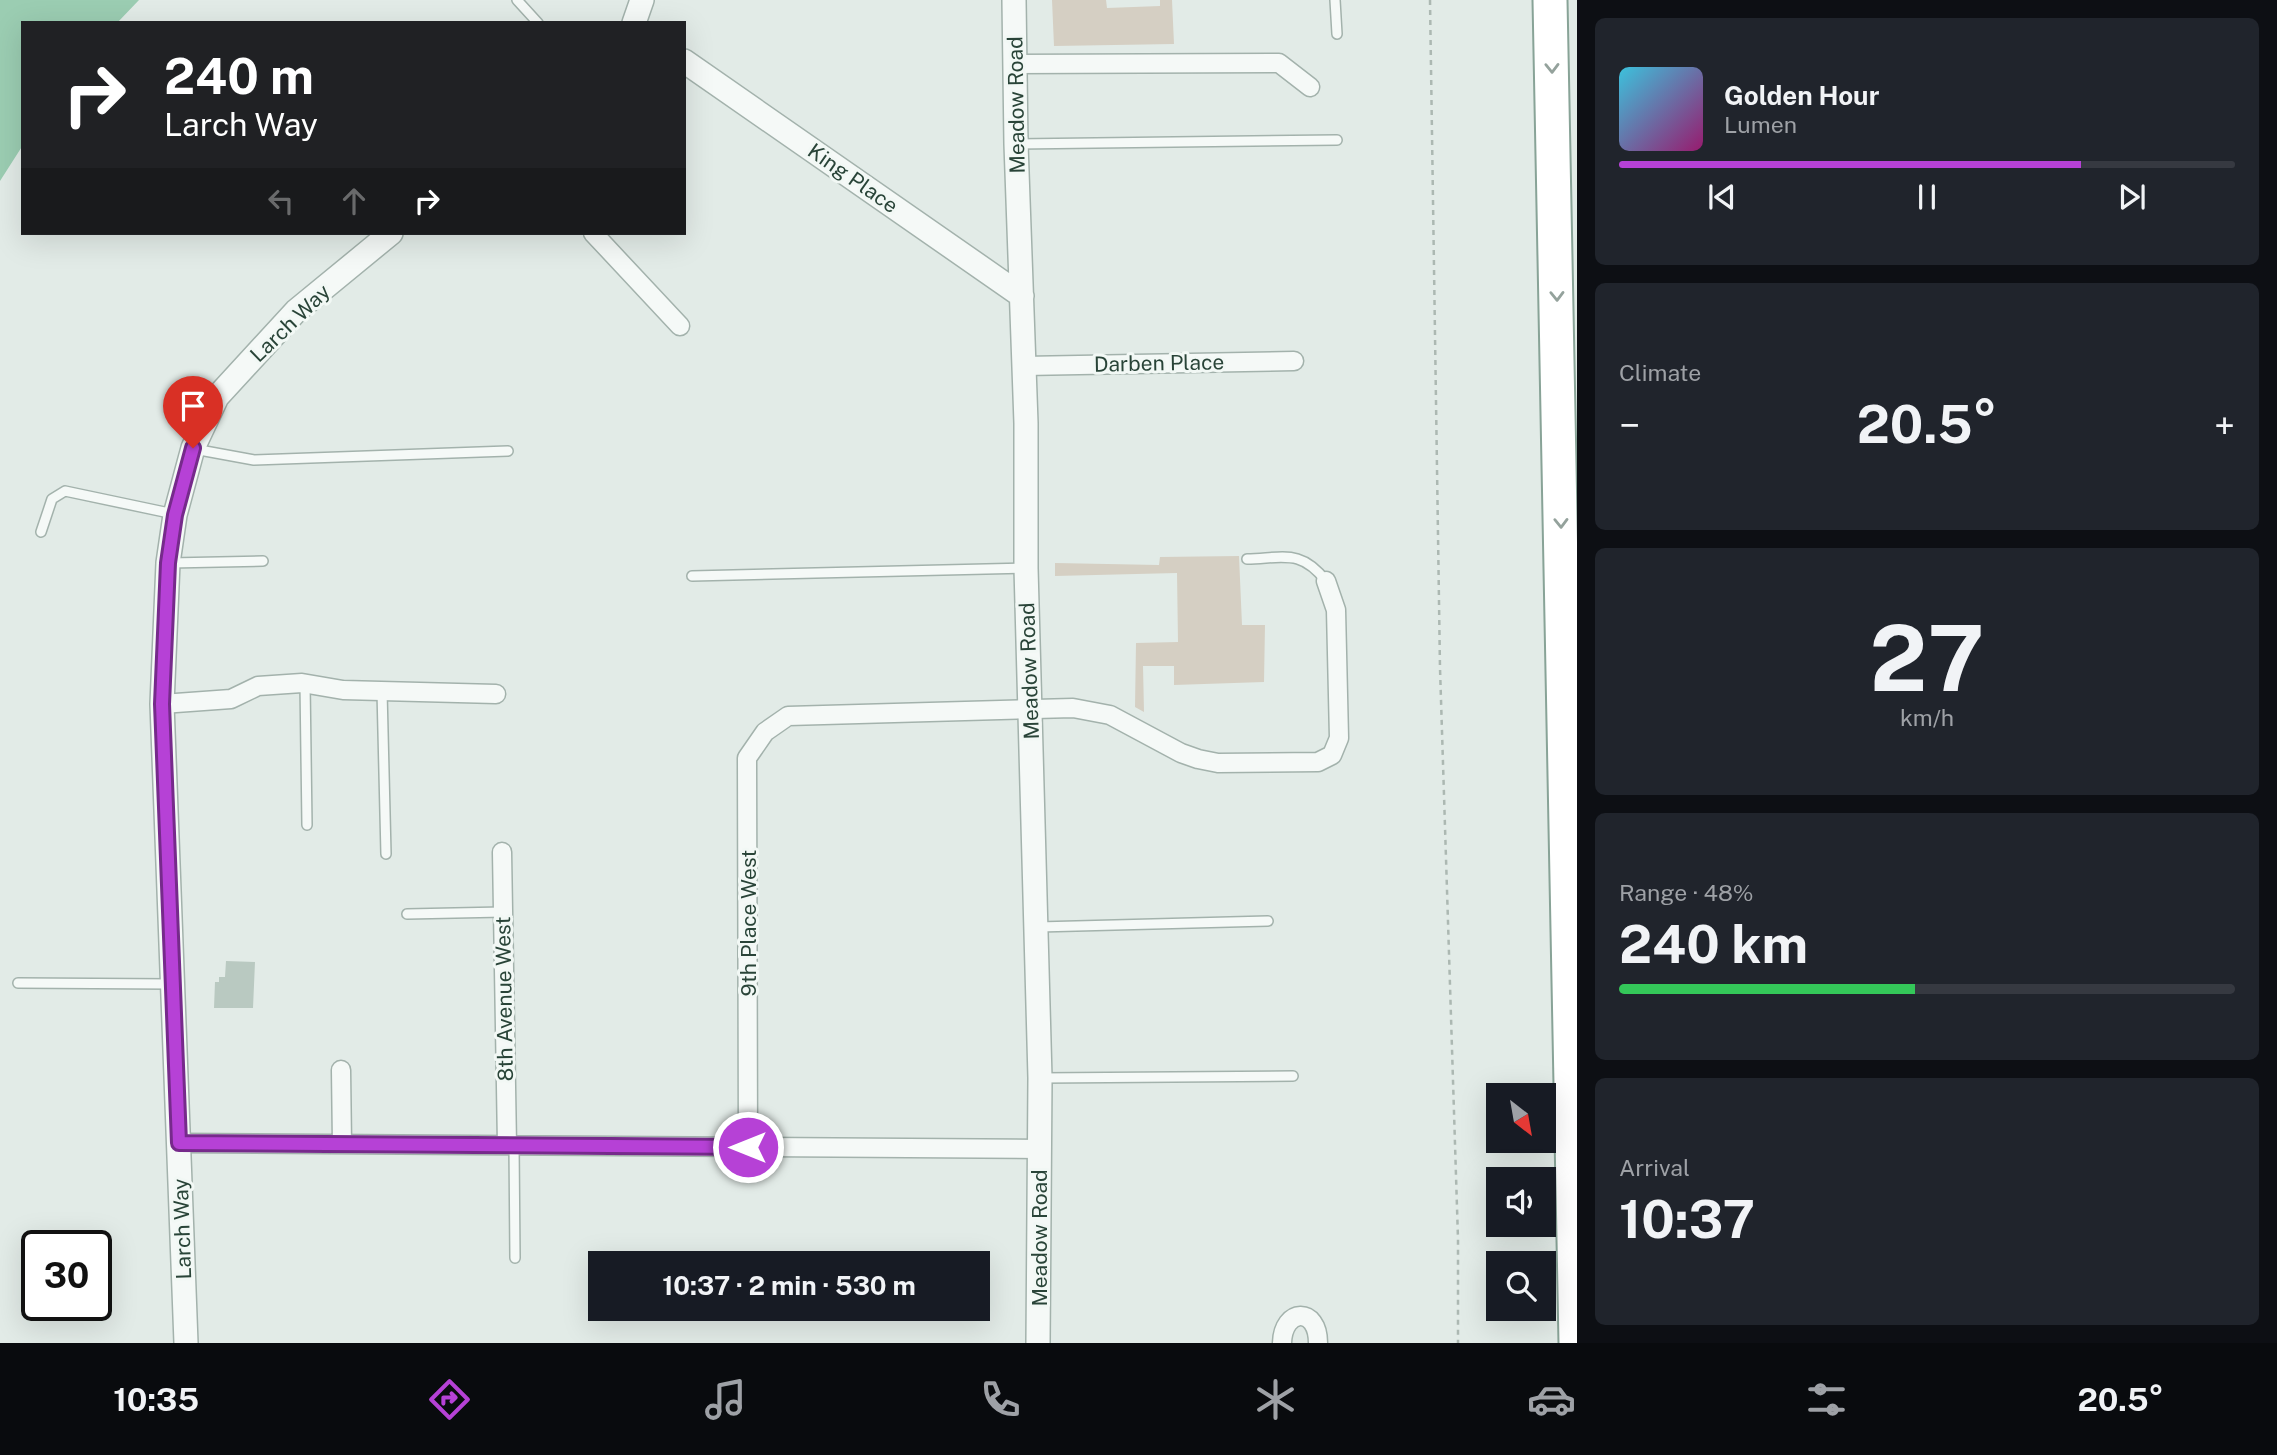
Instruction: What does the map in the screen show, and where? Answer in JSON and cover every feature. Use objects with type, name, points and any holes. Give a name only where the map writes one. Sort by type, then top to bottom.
[{"type":"highway","points":[[1550,0],[1576,1343]]},
{"type":"street","points":[[635,21],[642,0]]},
{"type":"street","name":"Meadow Road","points":[[1014,0],[1040,1079],[1038,1343]]},
{"type":"street","name":"King Place","points":[[686,62],[1022,296]]},
{"type":"street","points":[[1014,64],[1279,62],[1310,87]]},
{"type":"street","name":"Larch Way","points":[[186,1343],[162,704],[168,563],[175,515],[193,448],[217,397],[296,311],[389,235]]},
{"type":"street","points":[[595,235],[680,326]]},
{"type":"street","name":"Darben Place","points":[[1024,366],[1294,361]]},
{"type":"street","points":[[1031,709],[1073,708],[1110,715],[1181,753],[1218,763],[1318,762],[1332,755],[1339,738],[1336,610],[1326,581]]},
{"type":"street","points":[[162,704],[231,699],[258,687],[305,683],[343,690],[496,694]]},
{"type":"street","name":"9th Place West","points":[[748,1147],[747,758],[765,732],[788,716],[1031,709]]},
{"type":"street","name":"8th Avenue West","points":[[502,852],[510,1145]]},
{"type":"street","points":[[341,1070],[342,1144]]},
{"type":"street","points":[[179,1143],[1040,1149]]},
{"type":"street","points":[[1282,1343],[1285,1327],[1293,1318],[1300,1316],[1312,1320],[1315,1324],[1318,1343]]},
{"type":"lane","points":[[517,0],[536,21]]},
{"type":"lane","points":[[1335,0],[1337,34]]},
{"type":"lane","points":[[1016,144],[1337,140]]},
{"type":"lane","points":[[193,448],[254,460],[509,451]]},
{"type":"lane","points":[[41,532],[52,499],[65,491],[175,515]]},
{"type":"lane","points":[[1247,559],[1299,558],[1311,564],[1326,581]]},
{"type":"lane","points":[[168,563],[263,561]]},
{"type":"lane","points":[[692,576],[1026,568]]},
{"type":"lane","points":[[305,683],[307,825]]},
{"type":"lane","points":[[382,691],[386,854]]},
{"type":"lane","points":[[407,915],[503,912]]},
{"type":"lane","points":[[1036,927],[1268,921]]},
{"type":"lane","points":[[18,983],[173,985]]},
{"type":"lane","points":[[1040,1079],[1293,1076]]},
{"type":"lane","points":[[510,1145],[515,1258]]},
{"type":"path","points":[[1430,0],[1440,668],[1458,1239],[1458,1343]]},
{"type":"shaded area","points":[[0,0],[139,0],[119,21],[21,21],[21,148],[0,181]]},
{"type":"shaded area","points":[[1052,0],[1106,0],[1107,8],[1160,6],[1160,0],[1172,0],[1174,44],[1054,46]]},
{"type":"shaded area","points":[[1239,556],[1242,625],[1265,625],[1264,682],[1174,685],[1174,666],[1143,666],[1144,712],[1135,707],[1136,643],[1178,642],[1177,573],[1055,576],[1055,563],[1159,565],[1160,557]]},
{"type":"building","points":[[226,961],[255,962],[253,1008],[214,1008],[215,982],[219,982],[219,977],[225,977]]},
{"type":"route","points":[[193,448],[175,515],[168,563],[162,704],[179,1143],[748,1147]]}]
